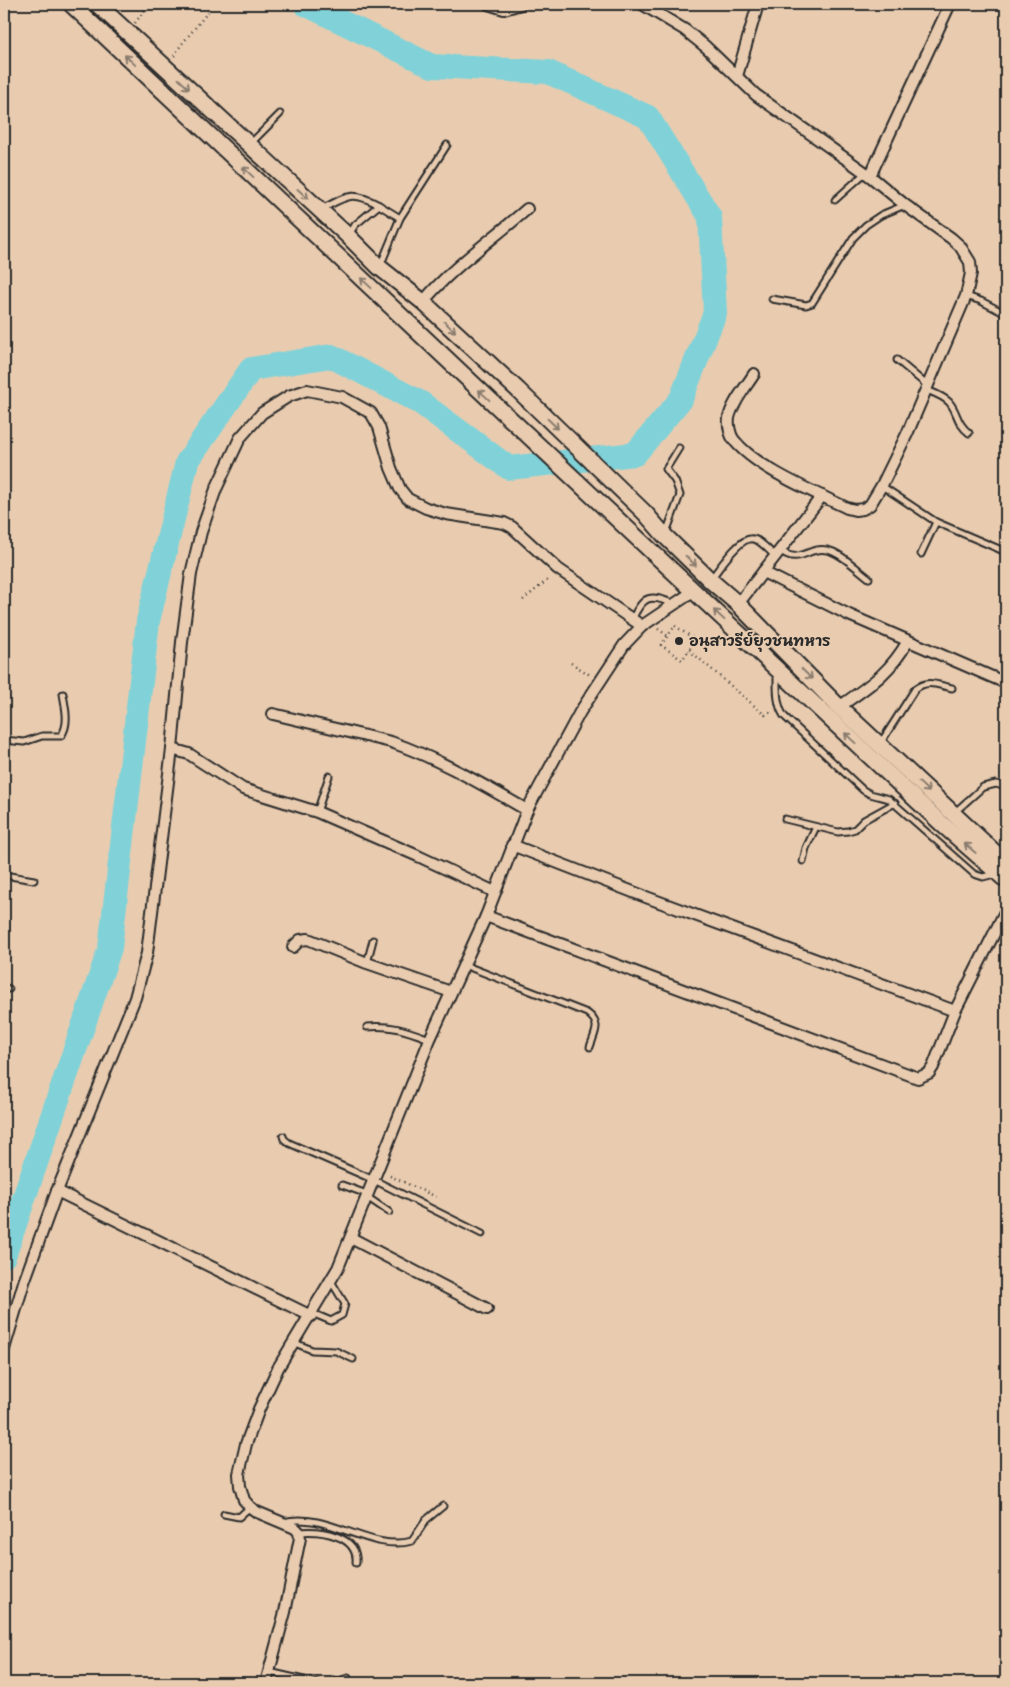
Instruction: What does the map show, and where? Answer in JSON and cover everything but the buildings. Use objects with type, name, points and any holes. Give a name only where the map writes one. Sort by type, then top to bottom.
[{"type":"main road","points":[[71,4],[942,824],[1004,872]]},
{"type":"main road","points":[[97,4],[348,236],[379,267],[423,302],[518,390],[645,513],[665,536],[710,580],[738,604],[839,707],[954,814],[1004,872]]},
{"type":"street","points":[[488,4],[504,9],[521,4]]},
{"type":"street","points":[[642,4],[685,30],[706,47],[756,95],[867,174],[905,205],[951,238],[965,253],[970,262],[971,273],[966,296],[928,388],[882,486],[870,505],[863,509],[847,508],[764,466],[749,455],[733,439],[729,427],[730,417],[734,406],[754,374]]},
{"type":"street","points":[[736,76],[758,4]]},
{"type":"street","points":[[867,174],[950,4]]},
{"type":"street","points":[[423,302],[450,272],[527,209]]},
{"type":"street","points":[[4,1349],[24,1282],[57,1191],[135,998],[147,953],[191,574],[201,532],[216,489],[240,438],[262,413],[289,396],[307,390],[342,397],[371,413],[379,427],[390,468],[408,499],[426,508],[446,514],[504,523],[512,527],[558,570],[642,626]]},
{"type":"street","points":[[738,604],[822,496]]},
{"type":"street","points":[[762,572],[850,615],[1006,683]]},
{"type":"street","points":[[266,1683],[299,1550],[299,1532],[283,1522],[257,1512],[244,1500],[239,1474],[246,1444],[258,1409],[278,1368],[295,1343],[331,1281],[352,1238],[430,1039],[486,916],[527,810],[580,712],[624,645],[642,626],[694,592]]},
{"type":"street","points":[[839,707],[883,675],[897,659],[908,641]]},
{"type":"street","points":[[273,714],[391,742],[408,748],[469,777],[527,810]]},
{"type":"street","points":[[172,749],[196,758],[243,788],[317,812],[410,852],[495,892]]},
{"type":"street","points":[[512,845],[646,897],[955,1010]]},
{"type":"street","points":[[486,916],[918,1078],[929,1073],[933,1067],[955,1010],[1006,910]]},
{"type":"street","points":[[293,947],[300,940],[308,939],[367,963],[451,992]]},
{"type":"street","points":[[57,1191],[312,1314]]},
{"type":"street","points":[[352,1238],[487,1309]]},
{"type":"lane","points":[[250,145],[280,114]]},
{"type":"lane","points":[[379,267],[400,218],[447,145]]},
{"type":"lane","points":[[835,200],[867,174]]},
{"type":"lane","points":[[320,210],[349,196],[357,195],[364,197],[400,218]]},
{"type":"lane","points":[[348,236],[354,225],[378,205]]},
{"type":"lane","points":[[772,299],[806,305],[812,303],[852,238],[881,215],[905,205]]},
{"type":"lane","points":[[966,296],[981,301],[1006,314]]},
{"type":"lane","points":[[897,360],[928,388],[949,403],[959,422],[969,433]]},
{"type":"lane","points":[[665,536],[680,495],[676,481],[666,469],[679,448]]},
{"type":"lane","points":[[882,486],[936,522],[1006,552]]},
{"type":"lane","points":[[921,554],[936,522]]},
{"type":"lane","points":[[710,580],[732,552],[747,539],[752,538],[778,554],[792,557],[814,550],[826,549],[836,552],[869,578]]},
{"type":"lane","points":[[632,620],[641,602],[647,598],[661,599],[675,604]]},
{"type":"lane","points":[[778,670],[778,701],[780,711],[863,790],[870,794],[886,797],[974,874],[983,877],[1004,872]]},
{"type":"lane","points":[[880,745],[915,689],[922,684],[932,683],[952,688]]},
{"type":"lane","points":[[4,740],[24,742],[42,736],[61,736],[65,730],[66,716],[63,694]]},
{"type":"lane","points":[[317,812],[329,776]]},
{"type":"lane","points":[[954,814],[983,787],[996,784],[1006,787]]},
{"type":"lane","points":[[784,819],[838,832],[848,831],[855,829],[864,820],[895,804]]},
{"type":"lane","points":[[803,861],[806,848],[816,827]]},
{"type":"lane","points":[[4,875],[34,880]]},
{"type":"lane","points":[[367,963],[373,940]]},
{"type":"lane","points":[[464,964],[588,1013],[597,1023],[590,1047]]},
{"type":"lane","points":[[367,1027],[386,1026],[398,1028],[430,1039]]},
{"type":"lane","points":[[283,1136],[289,1143],[376,1176],[482,1234]]},
{"type":"lane","points":[[342,1185],[368,1196],[389,1212]]},
{"type":"lane","points":[[312,1314],[331,1321],[336,1320],[342,1315],[344,1304],[331,1281]]},
{"type":"lane","points":[[295,1343],[312,1350],[336,1351],[353,1359]]},
{"type":"lane","points":[[283,1522],[297,1518],[310,1520],[377,1540],[406,1542],[412,1541],[426,1520],[443,1506]]},
{"type":"lane","points":[[224,1514],[239,1517],[250,1507]]},
{"type":"lane","points":[[299,1532],[317,1532],[342,1539],[351,1544],[356,1550],[356,1563]]},
{"type":"lane","points":[[268,1672],[317,1683]]},
{"type":"lane","points":[[332,1683],[348,1678]]},
{"type":"path","points":[[128,32],[150,4]]},
{"type":"path","points":[[167,68],[181,45],[208,12]]},
{"type":"path","points":[[522,600],[558,570]]},
{"type":"path","points":[[675,626],[696,640],[689,650],[682,660],[661,645],[675,626]]},
{"type":"path","points":[[689,650],[765,715]]},
{"type":"path","points":[[571,663],[600,680]]},
{"type":"path","points":[[376,1176],[439,1198]]},
{"type":"waterway","points":[[4,1256],[110,948],[148,621],[187,462],[251,369],[331,356],[421,403],[509,468],[635,454],[681,399],[715,313],[710,217],[648,117],[548,72],[432,66],[305,4]]},
{"type":"place","name":"อนุสาวรีย์ยุวชนทหาร","points":[[679,641]]}]
